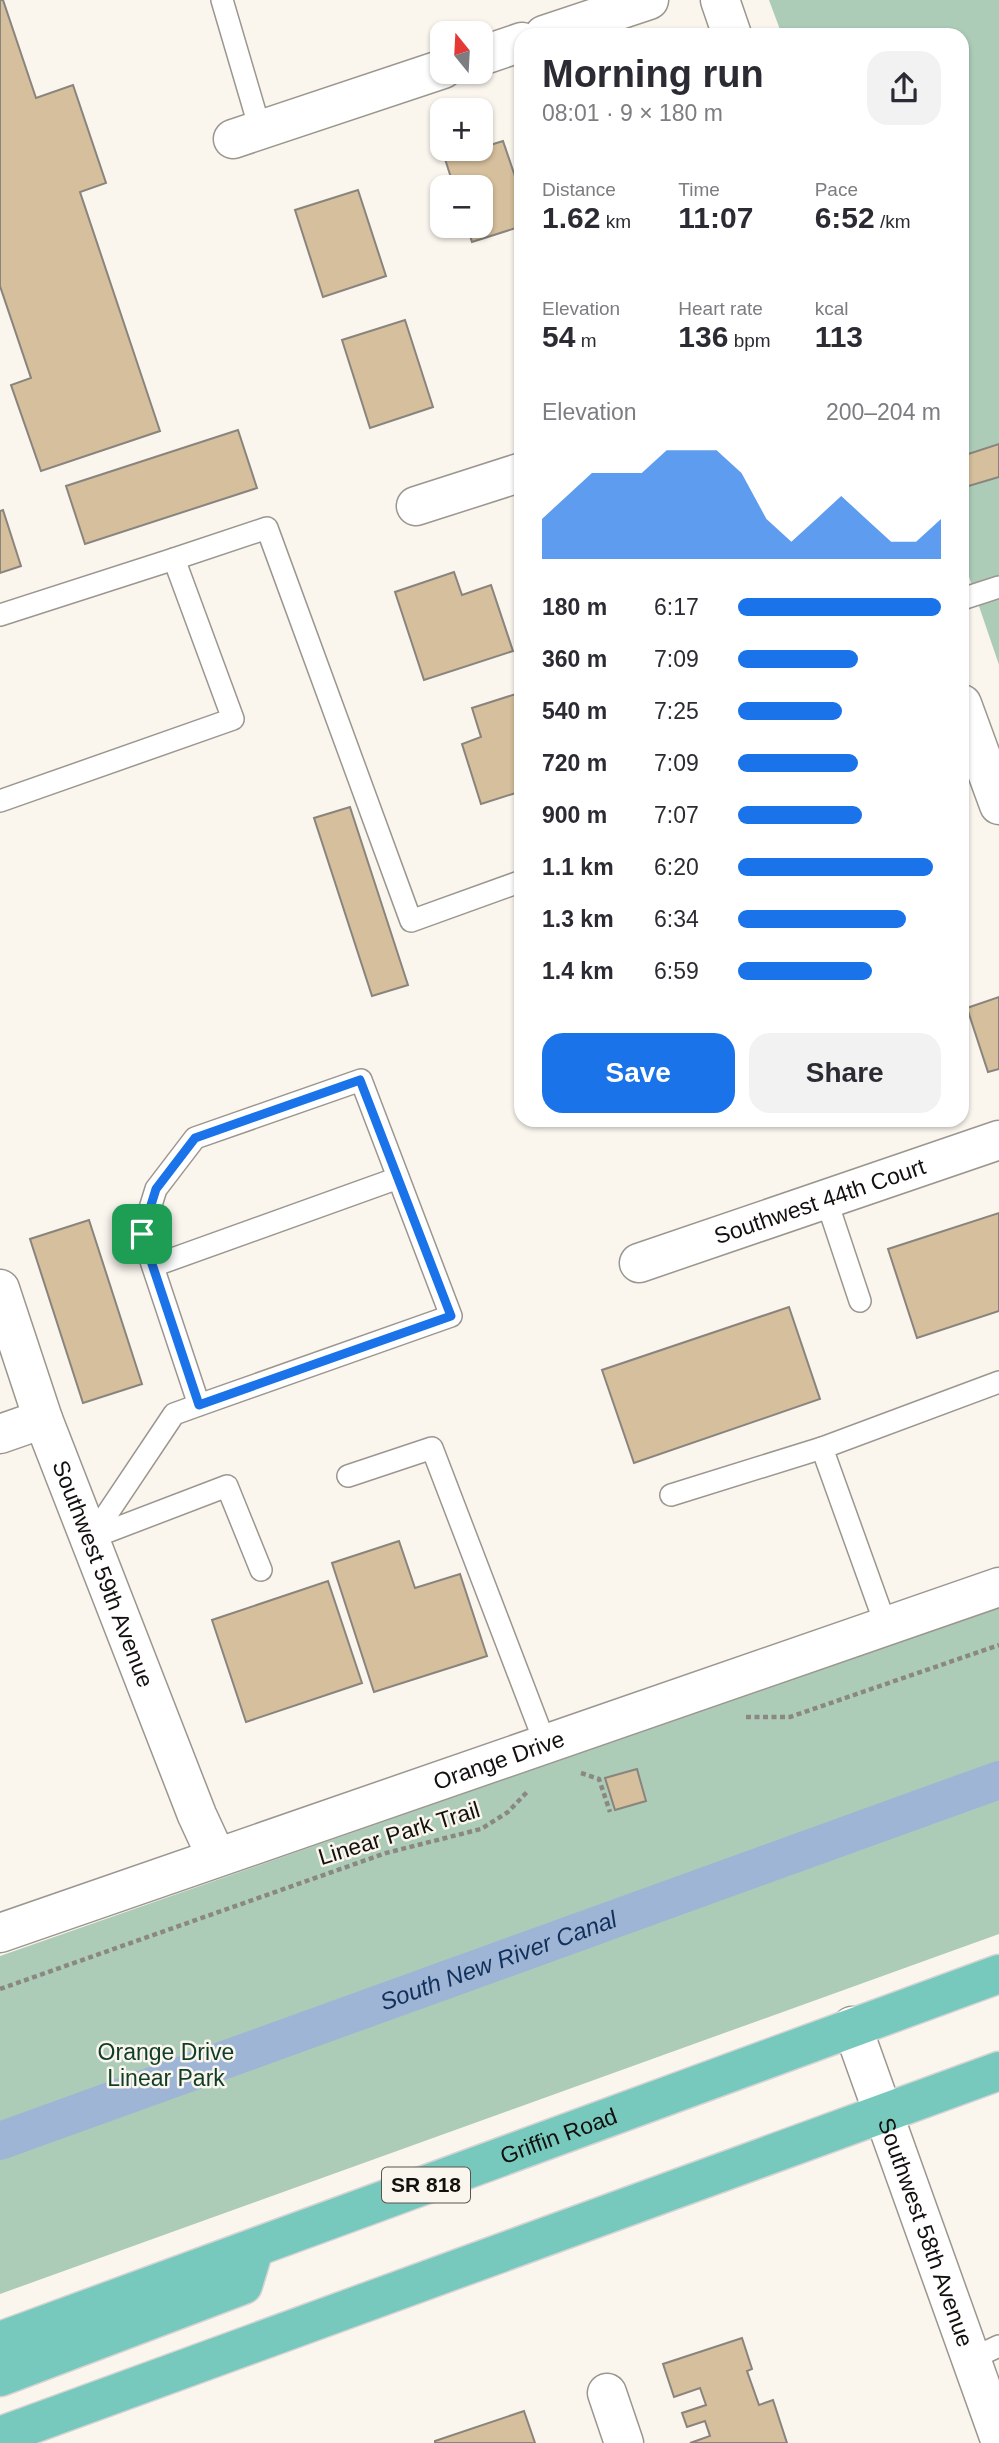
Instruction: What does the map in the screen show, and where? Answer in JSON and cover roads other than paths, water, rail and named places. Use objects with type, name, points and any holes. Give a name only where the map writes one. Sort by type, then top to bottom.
[{"type":"main road","name":"Griffin Road","points":[[0,2341],[999,1974]]},
{"type":"main road","points":[[0,2436],[999,2071]]},
{"type":"main road","points":[[0,2377],[243,2285],[254,2249]]},
{"type":"street","points":[[565,28],[649,0]]},
{"type":"street","points":[[720,0],[730,28]]},
{"type":"street","points":[[494,52],[514,45]]},
{"type":"street","points":[[247,134],[430,73]]},
{"type":"street","points":[[416,506],[514,475]]},
{"type":"street","points":[[969,727],[999,805]]},
{"type":"street","name":"Southwest 44th Court","points":[[639,1263],[999,1140]]},
{"type":"street","name":"Southwest 59th Avenue","points":[[0,1289],[43,1419],[197,1815],[216,1856]]},
{"type":"street","points":[[0,1434],[43,1419]]},
{"type":"street","name":"Orange Drive","points":[[0,1933],[216,1856],[557,1756],[886,1626],[999,1587]]},
{"type":"street","name":"Southwest 58th Avenue","points":[[852,2026],[883,2112],[985,2352],[999,2437]]},
{"type":"street","points":[[607,2393],[624,2443]]},
{"type":"lane","points":[[222,0],[247,134]]},
{"type":"lane","points":[[0,615],[267,528],[411,921],[514,884]]},
{"type":"lane","points":[[0,801],[233,719],[174,559]]},
{"type":"lane","points":[[969,597],[999,587]]},
{"type":"lane","points":[[91,1538],[174,1414],[451,1316],[360,1080],[195,1138],[156,1189],[142,1234],[199,1405]]},
{"type":"lane","points":[[153,1266],[398,1178]]},
{"type":"lane","points":[[826,1199],[860,1301]]},
{"type":"lane","points":[[671,1495],[822,1448],[999,1382]]},
{"type":"lane","points":[[348,1476],[432,1448],[557,1756]]},
{"type":"lane","points":[[822,1448],[886,1626]]},
{"type":"lane","points":[[91,1538],[227,1486],[261,1570]]},
{"type":"waterway","name":"South New River Canal","points":[[0,2141],[999,1780]]},
{"type":"park label","name":"Orange Drive Linear Park","points":[[166,2065]]}]
